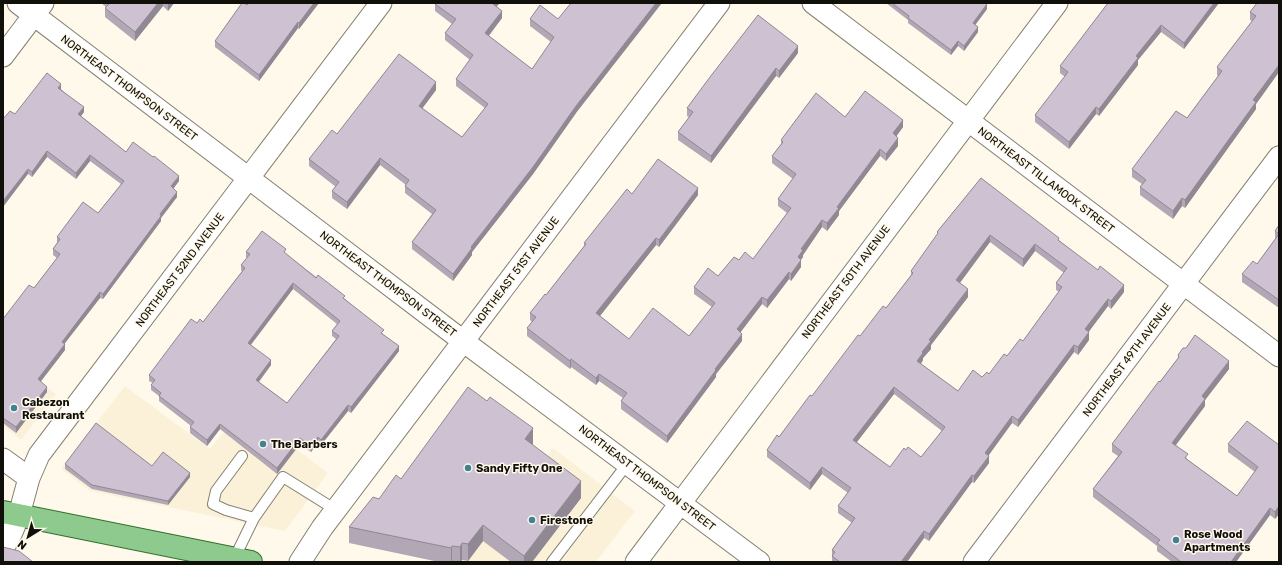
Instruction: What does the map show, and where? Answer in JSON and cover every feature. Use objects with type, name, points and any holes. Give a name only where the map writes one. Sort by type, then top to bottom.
[{"type":"main road","points":[[11,513],[243,560]]},
{"type":"street","name":"NORTHEAST 52ND AVENUE","points":[[3,549],[12,532],[11,513],[41,453],[381,3]]},
{"type":"street","name":"NORTHEAST 51ST AVENUE","points":[[300,562],[336,510],[719,3]]},
{"type":"street","name":"NORTHEAST TILLAMOOK STREET","points":[[813,3],[1279,356]]},
{"type":"street","name":"NORTHEAST 50TH AVENUE","points":[[636,562],[1057,3]]},
{"type":"street","name":"NORTHEAST THOMPSON STREET","points":[[32,7],[249,179],[759,562]]},
{"type":"street","points":[[3,56],[32,7]]},
{"type":"street","name":"NORTHEAST 49TH AVENUE","points":[[974,562],[1279,157]]},
{"type":"street","points":[[3,459],[29,478]]},
{"type":"lane","points":[[242,456],[216,491],[213,504],[226,510],[254,518]]},
{"type":"lane","points":[[552,562],[628,463]]},
{"type":"lane","points":[[243,560],[254,518],[283,477],[336,510]]},
{"type":"shaded area","points":[[3,354],[56,394],[21,440],[3,426]]},
{"type":"shaded area","points":[[125,386],[210,449],[242,408],[328,473],[285,531],[90,491],[61,469]]},
{"type":"shaded area","points":[[553,448],[635,511],[596,562],[466,562]]},
{"type":"building","points":[[110,3],[158,3],[135,32],[105,8]]},
{"type":"building","points":[[242,3],[247,5],[249,3],[314,3],[259,75],[215,41]]},
{"type":"building","points":[[494,3],[493,4],[502,11],[485,33],[532,69],[554,37],[530,19],[540,5],[558,19],[571,3],[656,3],[576,106],[533,167],[471,247],[472,248],[453,274],[412,242],[436,210],[405,186],[409,180],[380,158],[347,202],[332,191],[339,182],[309,159],[332,130],[337,134],[399,54],[436,82],[419,106],[462,137],[488,104],[456,79],[473,55],[445,33],[456,19],[435,4]]},
{"type":"building","points":[[892,3],[987,4],[973,23],[978,27],[964,46],[958,41],[951,50],[908,18],[909,16]]},
{"type":"building","points":[[1108,3],[1214,3],[1184,43],[1161,25],[1136,56],[1138,58],[1099,109],[1096,107],[1069,142],[1035,115],[1068,72],[1060,66]]},
{"type":"building","points":[[1257,3],[1279,3],[1279,65],[1253,100],[1256,102],[1185,200],[1182,198],[1173,211],[1140,187],[1146,180],[1132,169],[1176,111],[1187,118],[1222,71],[1217,67],[1256,16],[1250,12]]},
{"type":"building","points":[[758,15],[798,46],[779,71],[776,68],[711,156],[678,132],[693,112],[687,108]]},
{"type":"building","points":[[47,73],[61,84],[58,88],[84,107],[78,114],[126,152],[133,142],[153,157],[154,156],[179,176],[171,186],[177,192],[160,214],[161,216],[103,294],[100,292],[62,342],[65,344],[38,379],[47,387],[16,427],[3,418],[3,319],[29,285],[34,288],[60,254],[53,249],[60,239],[57,237],[83,202],[98,213],[124,181],[90,155],[76,173],[47,151],[32,172],[28,169],[3,201],[3,119],[10,111],[15,114]]},
{"type":"building","points":[[865,91],[903,120],[893,133],[898,138],[886,154],[880,149],[837,207],[839,208],[827,223],[822,220],[801,249],[803,250],[798,257],[801,260],[791,274],[789,272],[767,300],[762,297],[737,329],[742,334],[667,436],[621,401],[627,393],[599,374],[596,378],[571,359],[570,361],[527,328],[536,317],[530,313],[586,244],[584,243],[627,189],[632,194],[658,159],[698,188],[659,240],[656,238],[596,313],[629,339],[653,308],[689,336],[715,303],[694,287],[708,268],[718,276],[734,257],[739,260],[745,252],[753,259],[791,208],[778,199],[796,174],[772,156],[783,142],[781,140],[816,93],[845,117]]},
{"type":"building","points":[[981,178],[1098,270],[1100,266],[1124,285],[1111,301],[1108,299],[1085,329],[1089,332],[1078,347],[1074,345],[1018,420],[1012,416],[985,453],[989,456],[974,476],[972,475],[929,534],[924,531],[901,562],[840,562],[832,556],[835,552],[832,550],[855,518],[838,506],[851,488],[822,467],[810,483],[767,450],[777,435],[779,437],[810,395],[812,396],[858,335],[860,336],[883,306],[886,308],[913,273],[911,271],[938,233],[937,232]],"holes":[[[990,235],[1023,259],[1035,244],[1067,268],[1056,283],[1062,287],[1023,341],[1020,339],[1007,356],[1004,354],[989,374],[987,372],[982,377],[973,370],[958,391],[917,361],[931,341],[929,340],[968,289],[956,280]],[[894,387],[945,427],[921,457],[908,447],[906,450],[904,448],[890,467],[853,440]]]},
{"type":"building","points":[[1279,225],[1279,234],[1275,231]]},
{"type":"building","points":[[262,231],[286,249],[284,252],[316,278],[318,275],[345,296],[343,298],[384,330],[381,333],[399,346],[351,407],[348,405],[321,440],[318,437],[311,446],[300,438],[277,468],[220,424],[207,440],[190,427],[194,422],[159,396],[161,393],[151,385],[155,380],[149,375],[191,319],[197,323],[200,319],[203,322],[245,268],[241,265],[250,254],[246,252]],"holes":[[[293,283],[340,321],[332,331],[339,336],[287,403],[256,380],[271,360],[248,343]]]},
{"type":"building","points":[[1279,234],[1279,300],[1242,274],[1253,261],[1257,264]]},
{"type":"building","points":[[1195,335],[1229,361],[1202,396],[1205,399],[1172,443],[1188,454],[1185,458],[1237,496],[1258,467],[1228,444],[1247,421],[1279,445],[1279,506],[1275,512],[1270,508],[1231,562],[1181,562],[1157,543],[1160,540],[1093,489],[1122,452],[1112,444],[1159,381],[1160,382],[1179,357],[1178,355],[1183,348],[1186,348]]},
{"type":"building","points":[[468,387],[487,401],[490,397],[533,428],[525,439],[581,481],[524,556],[483,525],[468,544],[462,543],[460,547],[452,546],[451,548],[349,527],[373,497],[379,499],[396,475],[401,479]]},
{"type":"building","points":[[96,423],[152,466],[163,452],[190,473],[168,501],[92,485],[65,464]]},
{"type":"building","points":[[3,547],[19,551],[33,562],[3,562]]},
{"type":"place","name":"Cabezon Restaurant","points":[[14,408]]},
{"type":"place","name":"The Barbers","points":[[263,444]]},
{"type":"place","name":"Sandy Fifty One","points":[[468,468]]},
{"type":"place","name":"Firestone","points":[[532,520]]},
{"type":"place","name":"Rose Wood Apartments","points":[[1176,540]]}]
